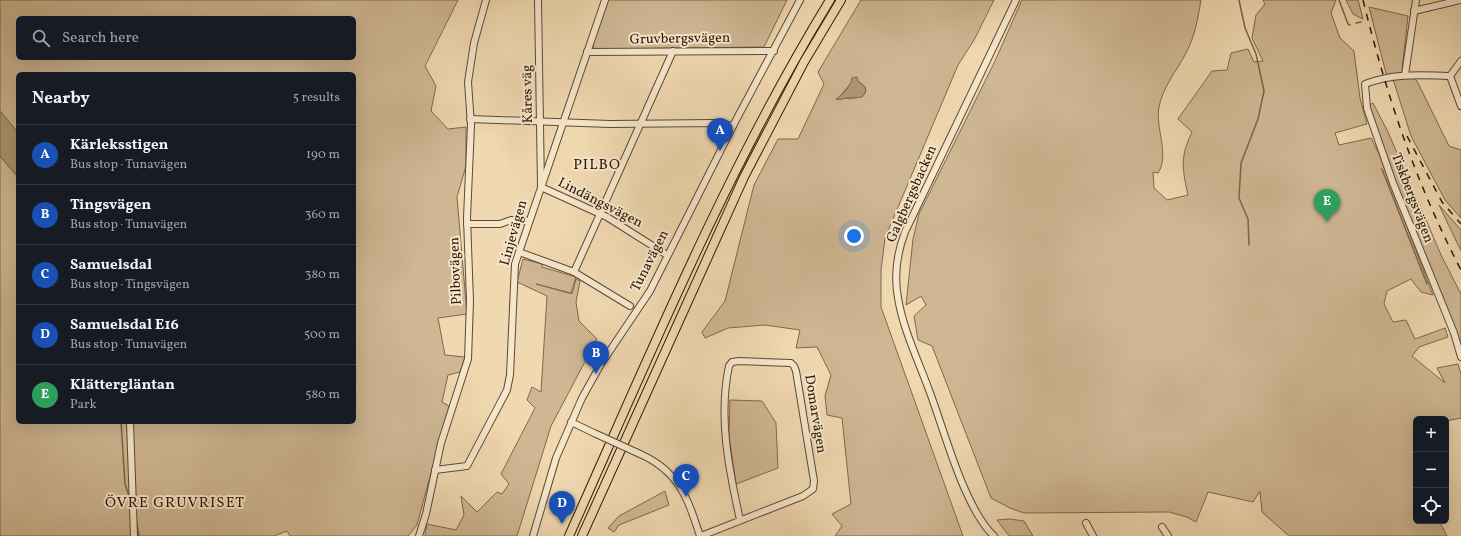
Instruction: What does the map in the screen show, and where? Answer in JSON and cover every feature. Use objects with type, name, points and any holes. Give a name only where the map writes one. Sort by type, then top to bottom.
[{"type":"highway","points":[[569,536],[712,218],[782,82],[830,0]]},
{"type":"highway","points":[[582,536],[741,183],[797,74],[841,0]]},
{"type":"street","name":"Pilbovägen","points":[[420,536],[445,428],[468,359],[470,301],[467,224],[471,145],[468,76],[474,43],[486,0]]},
{"type":"street","name":"Kåres väg","points":[[538,0],[541,187]]},
{"type":"street","name":"Linjevägen","points":[[435,470],[468,465],[507,390],[510,375],[514,270],[562,122],[605,0]]},
{"type":"street","name":"Tunavägen","points":[[533,536],[551,474],[571,422],[590,384],[644,301],[733,126],[800,0]]},
{"type":"street","name":"Galgbergsbacken","points":[[994,536],[980,521],[960,475],[902,314],[896,282],[900,245],[905,232],[1016,0]]},
{"type":"street","points":[[1416,0],[1405,75],[1450,76]]},
{"type":"street","points":[[1414,11],[1460,0]]},
{"type":"street","name":"Gruvbergsvägen","points":[[587,52],[774,51]]},
{"type":"street","points":[[574,272],[674,52]]},
{"type":"street","points":[[1450,76],[1461,61]]},
{"type":"street","name":"Tiskbergsvägen","points":[[1405,75],[1383,78],[1365,84],[1367,108],[1393,183],[1454,334],[1461,356]]},
{"type":"street","points":[[1450,76],[1461,106]]},
{"type":"street","points":[[470,119],[642,124],[716,124],[733,126]]},
{"type":"street","name":"Lindängsvägen","points":[[541,187],[600,214],[668,255]]},
{"type":"street","points":[[467,224],[500,224],[511,220],[529,221]]},
{"type":"street","points":[[519,252],[574,272],[630,306]]},
{"type":"street","name":"Domarvägen","points":[[700,536],[809,494],[814,486],[796,371],[791,363],[739,361],[732,362],[729,366],[725,430],[730,470],[740,520]]},
{"type":"street","points":[[571,422],[660,464],[672,475],[682,488],[689,503],[700,536]]},
{"type":"street","points":[[130,424],[134,536]]},
{"type":"street","points":[[1086,524],[1093,536]]},
{"type":"street","points":[[1162,527],[1168,536]]},
{"type":"shaded area","points":[[0,0],[458,0],[425,66],[436,86],[431,111],[448,129],[466,127],[466,166],[457,197],[467,314],[438,318],[445,355],[465,357],[460,372],[448,375],[442,402],[449,406],[417,525],[408,536],[290,536],[287,531],[274,536],[0,536],[0,156],[16,175],[16,424],[356,424],[356,72],[16,72],[16,131],[0,111]]},
{"type":"shaded area","points":[[608,0],[787,0],[764,47],[594,49],[593,44]]},
{"type":"shaded area","points":[[861,0],[994,0],[974,40],[958,65],[885,238],[881,270],[881,307],[963,536],[835,536],[842,526],[832,514],[851,504],[842,418],[827,415],[825,396],[831,375],[817,347],[796,348],[800,330],[765,325],[728,328],[705,338],[702,332],[725,301],[754,185],[778,139],[798,139],[824,84],[818,72]],"holes":[[[858,81],[865,87],[866,91],[863,96],[849,99],[840,96],[852,82]]]},
{"type":"shaded area","points":[[1022,0],[1201,0],[1192,40],[1167,85],[1159,107],[1158,115],[1163,158],[1158,173],[1153,172],[1154,188],[1167,200],[1188,195],[1183,163],[1185,149],[1192,132],[1178,119],[1212,71],[1227,70],[1231,53],[1248,49],[1254,62],[1263,61],[1252,38],[1256,15],[1265,4],[1263,0],[1336,0],[1331,13],[1340,38],[1354,51],[1360,98],[1367,124],[1335,133],[1339,145],[1371,138],[1379,154],[1433,295],[1421,292],[1411,279],[1387,291],[1384,304],[1393,322],[1406,320],[1415,339],[1445,328],[1448,337],[1419,347],[1412,356],[1445,383],[1437,368],[1458,364],[1461,374],[1461,418],[1449,420],[1449,416],[1413,416],[1413,524],[1441,524],[1447,536],[1289,536],[1262,512],[1260,491],[1253,502],[1208,492],[1196,522],[1187,517],[1169,512],[1024,513],[1010,508],[991,498],[932,346],[918,340],[914,316],[926,305],[921,296],[906,305],[913,239],[919,214],[995,61]]},
{"type":"shaded area","points":[[1346,0],[1358,0],[1363,19],[1353,14]]},
{"type":"shaded area","points":[[1369,7],[1408,16],[1402,70],[1417,81],[1449,146],[1461,150],[1461,218],[1445,200],[1411,136],[1393,79],[1388,81]]},
{"type":"shaded area","points":[[857,77],[858,81],[865,87],[864,94],[860,97],[836,99],[846,90],[852,78]]},
{"type":"shaded area","points":[[1373,103],[1388,132],[1442,257],[1461,294],[1461,344],[1396,183],[1369,105]]},
{"type":"shaded area","points":[[0,111],[16,131],[16,175],[0,156]]},
{"type":"shaded area","points":[[1439,205],[1461,230],[1461,251]]},
{"type":"shaded area","points":[[523,259],[542,264],[542,267],[576,277],[571,293],[536,284],[572,294],[576,279],[580,281],[576,302],[579,321],[597,339],[551,426],[517,536],[425,536],[427,524],[456,530],[464,515],[461,496],[477,512],[497,492],[502,494],[509,484],[501,474],[535,408],[527,400],[532,387],[541,392],[547,296],[517,282]]},
{"type":"shaded area","points":[[730,400],[762,401],[776,423],[778,468],[736,484],[729,435]]},
{"type":"shaded area","points":[[665,491],[669,505],[619,525],[614,532],[608,528],[619,516]]},
{"type":"shaded area","points":[[1009,519],[1024,521],[1033,536],[1009,536],[997,520]]},
{"type":"waterway","points":[[1239,0],[1245,28],[1256,54],[1264,91],[1258,119],[1241,163],[1239,198],[1248,219],[1249,245]]},
{"type":"waterway","points":[[1339,0],[1348,24],[1350,25]]},
{"type":"waterway","points":[[1356,23],[1361,22]]},
{"type":"waterway","points":[[1382,169],[1427,284]]},
{"type":"waterway","points":[[121,424],[125,484],[130,499]]},
{"type":"waterway","points":[[136,518],[139,536]]},
{"type":"railway","points":[[1363,0],[1392,105],[1416,171],[1461,270]]},
{"type":"railway","points":[[1407,136],[1442,202],[1461,224]]},
{"type":"place","name":"Kärleksstigen","points":[[720,151]]},
{"type":"place","name":"Klättergläntan","points":[[1327,222]]},
{"type":"place","name":"Tingsvägen","points":[[596,374]]},
{"type":"place","name":"Samuelsdal","points":[[686,497]]},
{"type":"place","name":"Samuelsdal E16","points":[[562,524]]},
{"type":"district","name":"PILBO","points":[[597,165]]},
{"type":"district","name":"ÖVRE GRUVRISET","points":[[175,503]]}]
